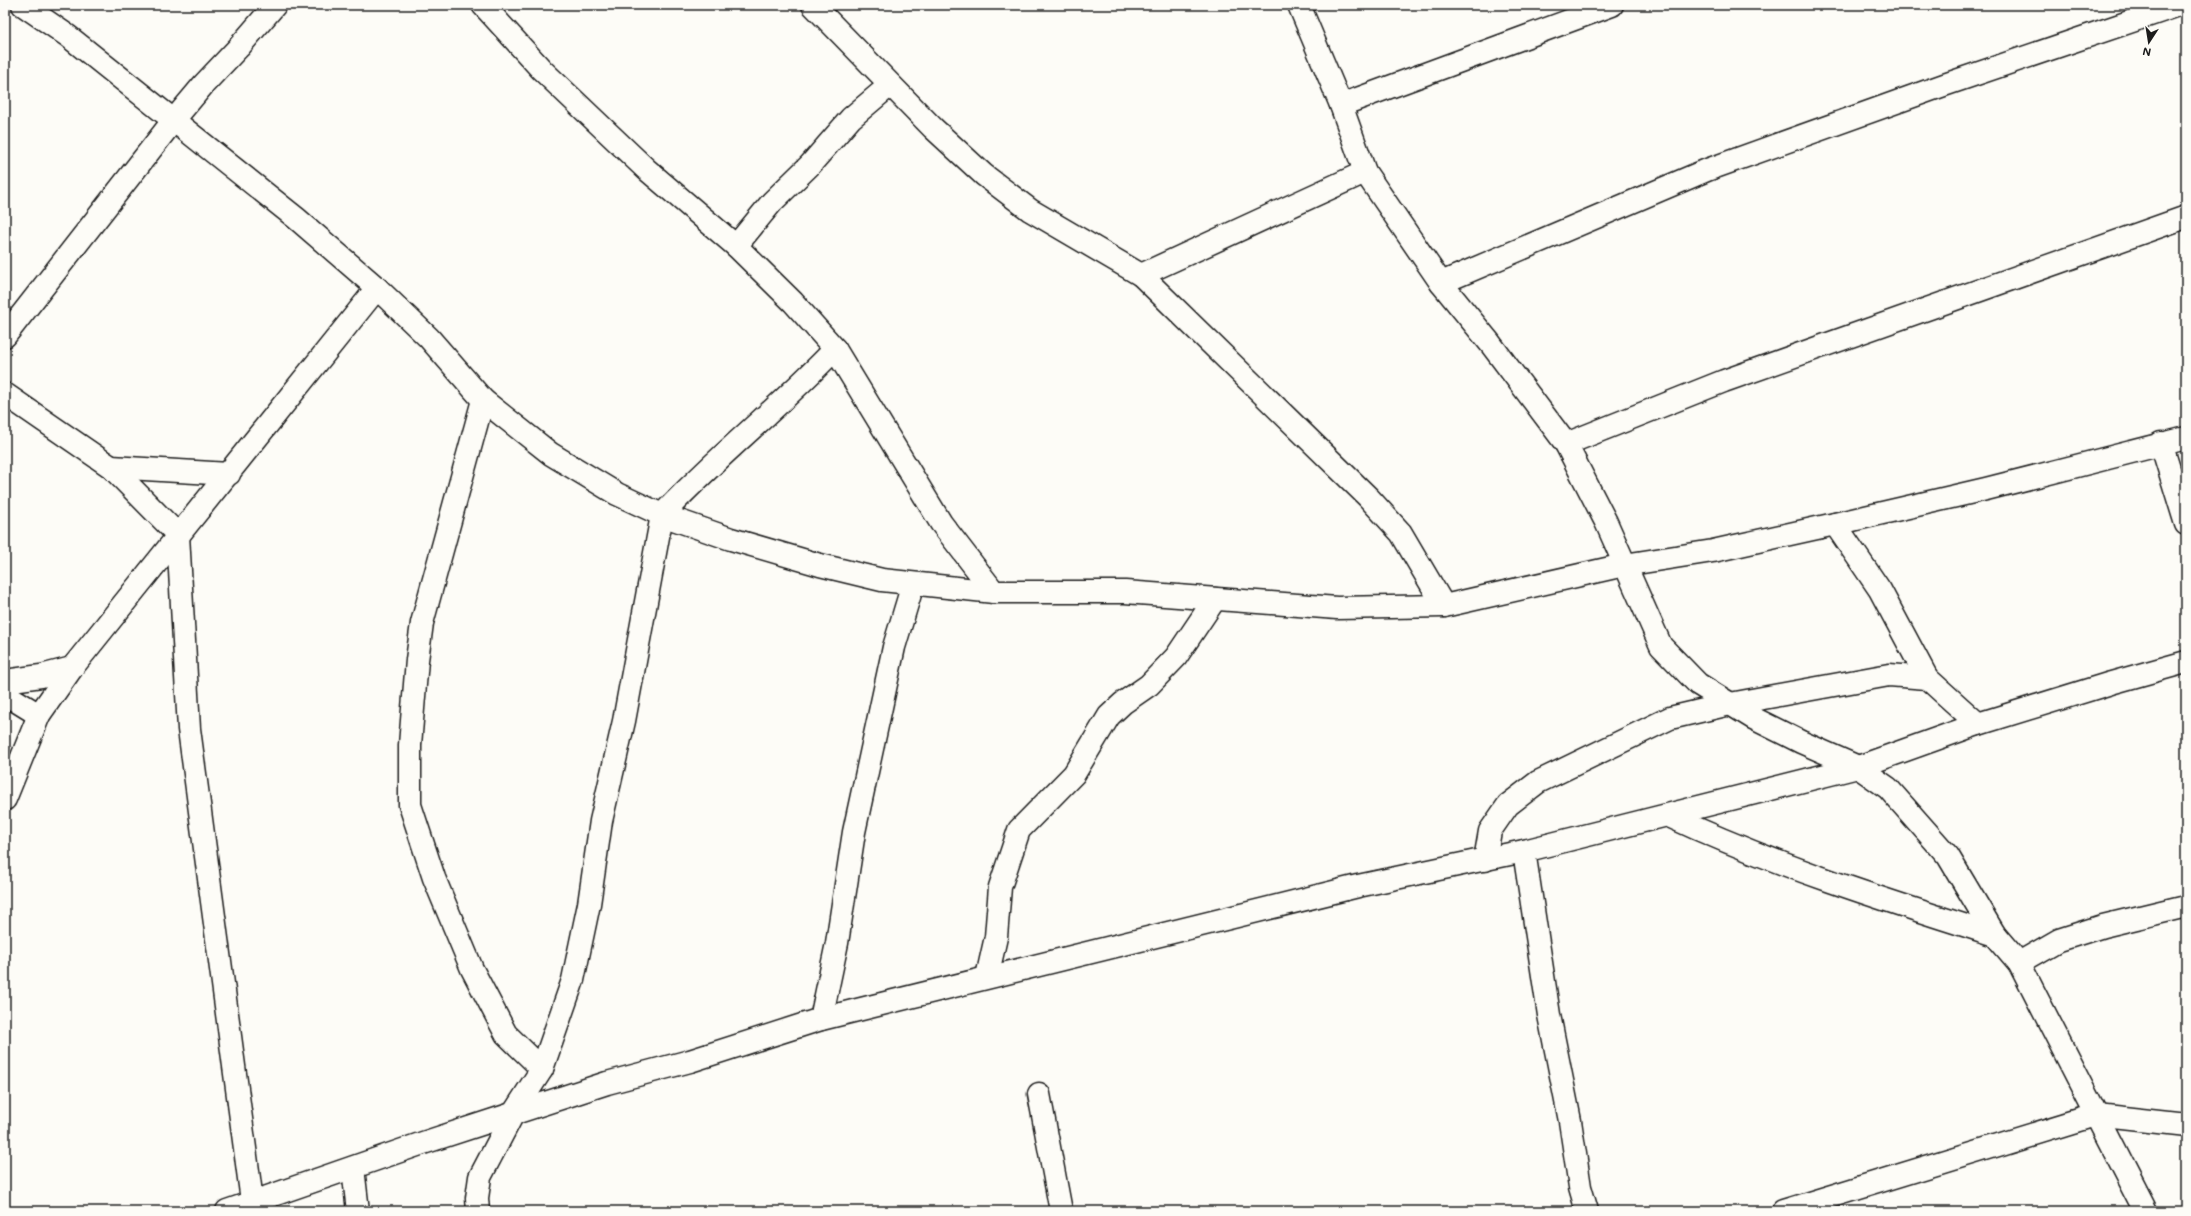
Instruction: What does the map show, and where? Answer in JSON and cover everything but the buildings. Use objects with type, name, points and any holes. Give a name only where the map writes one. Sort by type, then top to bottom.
[{"type":"street","points":[[23,5],[68,36],[296,218],[377,288],[429,338],[483,400],[551,454],[617,494],[662,515],[731,539],[820,565],[882,580],[994,592],[1091,591],[1337,608],[1444,606],[1624,565],[1713,552],[1986,489],[2161,443],[2186,438]]},
{"type":"street","points":[[5,336],[173,121],[275,5]]},
{"type":"street","points":[[483,5],[542,70],[646,169],[736,246],[793,302],[835,349],[941,523],[994,592]]},
{"type":"street","points":[[813,5],[933,128],[984,175],[1030,210],[1141,275],[1368,497],[1401,533],[1444,606]]},
{"type":"street","points":[[1299,5],[1341,105],[1365,172],[1441,283],[1490,343],[1566,444],[1606,522],[1660,646],[1698,684],[1752,718],[1801,742],[1858,767],[1888,788],[1948,856],[1995,935],[2019,963],[2146,1211]]},
{"type":"street","points":[[1341,105],[1612,5]]},
{"type":"street","points":[[1441,283],[1707,170],[1944,85],[2179,5]]},
{"type":"street","points":[[736,246],[772,202],[810,166],[851,118],[890,85]]},
{"type":"street","points":[[1141,275],[1365,172]]},
{"type":"street","points":[[1566,444],[1724,381],[2186,216]]},
{"type":"street","points":[[5,799],[39,715],[72,668],[377,288]]},
{"type":"street","points":[[478,1211],[477,1198],[480,1177],[513,1114],[542,1069],[573,980],[589,904],[601,821],[624,721],[662,515],[684,491],[792,394],[835,349]]},
{"type":"street","points":[[5,394],[111,467],[178,535],[189,729],[252,1201]]},
{"type":"street","points":[[483,400],[422,623],[417,660],[410,745],[410,805],[434,878],[472,969],[506,1034],[542,1069]]},
{"type":"street","points":[[2161,443],[2186,524]]},
{"type":"street","points":[[111,467],[229,474]]},
{"type":"street","points":[[1835,524],[1880,590],[1927,678],[1978,724]]},
{"type":"street","points":[[821,1019],[837,943],[858,817],[894,647],[913,584]]},
{"type":"street","points":[[986,977],[996,937],[1000,886],[1019,830],[1074,774],[1109,716],[1123,703],[1149,685],[1176,657],[1215,599]]},
{"type":"street","points":[[227,1211],[252,1201],[423,1143],[607,1083],[690,1062],[821,1019],[1358,886],[1524,851],[1858,767],[1978,724],[2111,683],[2186,662]]},
{"type":"street","points":[[5,681],[41,676],[72,668]]},
{"type":"street","points":[[1485,860],[1490,831],[1508,805],[1538,782],[1670,718],[1730,704],[1890,675],[1927,678]]},
{"type":"street","points":[[5,694],[39,715]]},
{"type":"street","points":[[1668,816],[1728,844],[1794,869],[1995,935]]},
{"type":"street","points":[[1524,851],[1548,1009],[1562,1089],[1570,1121],[1580,1187],[1587,1211]]},
{"type":"street","points":[[2019,963],[2059,940],[2103,926],[2186,906]]},
{"type":"street","points":[[1039,1094],[1061,1211]]},
{"type":"street","points":[[1783,1211],[1969,1156],[2096,1115],[2186,1125]]},
{"type":"street","points":[[353,1168],[358,1211]]}]
